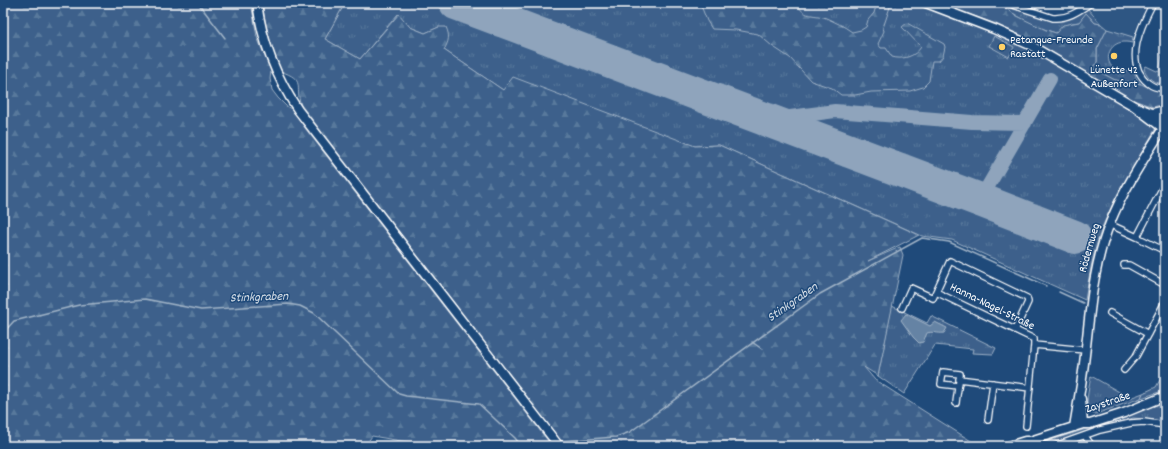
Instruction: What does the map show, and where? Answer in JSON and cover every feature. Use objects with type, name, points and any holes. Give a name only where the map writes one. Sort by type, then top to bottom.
[{"type":"street","points":[[257,3],[262,32],[273,66],[288,96],[559,446]]},
{"type":"street","points":[[926,3],[994,29],[1030,45],[1164,125]]},
{"type":"street","points":[[1007,3],[1053,18],[1062,18],[1075,13],[1091,3]]},
{"type":"street","points":[[1153,3],[1138,38],[1135,52],[1138,70],[1147,82],[1157,88],[1165,87]]},
{"type":"street","points":[[1134,106],[1160,117],[1164,125]]},
{"type":"street","points":[[1153,113],[1165,110]]},
{"type":"street","name":"Rödernweg","points":[[1074,427],[1094,278],[1099,256],[1109,224],[1120,198],[1164,125]]},
{"type":"street","points":[[1137,237],[1165,183]]},
{"type":"street","points":[[1109,224],[1165,251]]},
{"type":"street","points":[[936,292],[950,261],[1017,293],[1027,298],[1028,302],[1015,330]]},
{"type":"street","points":[[1124,265],[1129,265],[1165,285]]},
{"type":"street","name":"Hanna-Nagel-Straße","points":[[902,308],[911,288],[933,298],[936,292],[1034,339],[1034,345],[1085,350]]},
{"type":"street","points":[[1124,370],[1136,356],[1165,302]]},
{"type":"street","points":[[1110,313],[1148,334]]},
{"type":"street","points":[[1026,426],[1034,345]]},
{"type":"street","points":[[956,403],[960,374],[943,372],[941,384],[958,386]]},
{"type":"street","points":[[959,379],[1030,388]]},
{"type":"street","points":[[988,420],[993,383]]},
{"type":"street","name":"Rödernweg","points":[[1080,391],[1083,424]]},
{"type":"street","name":"Zaystraße","points":[[1009,446],[1083,424],[1090,424],[1118,415],[1165,396]]},
{"type":"street","points":[[1055,446],[1131,423],[1144,422],[1165,425]]},
{"type":"street","points":[[1086,436],[1092,446]]},
{"type":"street","name":"Zaystraße","points":[[1023,446],[1030,441]]},
{"type":"shaded area","points":[[1094,3],[1147,3],[1133,37],[1107,29],[1101,24],[1087,8]]},
{"type":"shaded area","points":[[906,314],[930,326],[935,322],[947,328],[944,333],[927,333],[923,342],[919,343],[901,320]]},
{"type":"green space","points":[[3,3],[251,3],[257,37],[271,71],[270,79],[272,90],[286,106],[293,110],[305,128],[552,446],[430,446],[372,436],[365,446],[3,446]]},
{"type":"green space","points":[[262,3],[345,3],[325,39],[360,59],[399,14],[410,27],[425,33],[439,27],[446,27],[448,38],[444,50],[503,90],[513,77],[695,146],[719,145],[919,235],[868,261],[900,247],[903,255],[878,376],[864,367],[875,380],[979,446],[565,446],[301,105],[297,81],[294,77],[280,71],[269,38]]},
{"type":"green space","points":[[345,3],[917,3],[964,20],[1013,41],[1076,75],[1156,128],[1119,192],[1103,224],[1094,256],[1085,300],[952,240],[922,236],[719,145],[695,146],[503,90],[444,50],[439,27],[425,33],[410,27],[398,14],[360,59],[325,39]]},
{"type":"green space","points":[[700,3],[797,3],[803,11],[809,15],[826,18],[852,32],[866,27],[868,20],[874,13],[877,3],[894,3],[890,7],[883,28],[884,31],[878,44],[881,48],[886,48],[892,57],[904,58],[915,53],[921,47],[902,27],[907,23],[944,44],[945,47],[943,56],[939,61],[932,61],[929,81],[923,87],[910,91],[871,92],[855,95],[841,95],[832,88],[811,81],[790,58],[758,34],[736,30],[712,29]]},
{"type":"green space","points":[[938,3],[998,3],[1017,16],[1046,30],[1056,33],[1063,25],[1079,22],[1086,13],[1095,23],[1101,24],[1107,29],[1097,49],[1097,62],[1092,68],[1115,80],[1141,84],[1154,90],[1162,92],[1165,91],[1165,104],[1153,107],[1131,99],[1033,41],[996,24]]},
{"type":"green space","points":[[998,3],[1043,18],[1061,20],[1073,17],[1087,8],[1101,24],[1095,23],[1090,17],[1079,22],[1072,23],[1056,33],[1026,21]]},
{"type":"green space","points":[[1107,29],[1133,37],[1132,43],[1123,42],[1112,48],[1108,59],[1114,68],[1120,71],[1133,69],[1136,78],[1141,84],[1115,80],[1092,68],[1097,62],[1097,49]]},
{"type":"green space","name":"Petanque-Freunde Rastatt","points":[[994,36],[1014,47],[1009,57],[989,46]]},
{"type":"green space","points":[[1165,44],[1165,59],[1163,60],[1165,63],[1165,83],[1158,83],[1147,75],[1144,69],[1146,66],[1159,72]]},
{"type":"green space","points":[[892,306],[927,323],[931,316],[996,348],[993,354],[972,353],[973,349],[935,345],[904,394],[878,376]]},
{"type":"green space","points":[[1165,371],[1165,390],[1141,398],[1143,393],[1156,387]]},
{"type":"green space","points":[[1091,376],[1130,398],[1143,393],[1141,398],[1096,414],[1091,412],[1087,406]]},
{"type":"green space","points":[[1165,402],[1165,421],[1133,418],[1102,428],[1102,426],[1125,416]]},
{"type":"green space","points":[[1096,426],[1098,429],[1045,446],[1033,446]]},
{"type":"waterway","points":[[198,3],[225,38]]},
{"type":"waterway","name":"Stinkgraben","points":[[562,441],[616,437],[630,432],[820,294],[922,238],[949,242],[1046,286]]},
{"type":"waterway","name":"Stinkgraben","points":[[1059,292],[1083,303]]},
{"type":"waterway","name":"Stinkgraben","points":[[3,333],[14,321],[79,305],[145,299],[201,310],[288,304],[300,306],[314,313],[399,394],[479,404],[515,438],[521,446]]},
{"type":"waterway","points":[[752,342],[762,349]]},
{"type":"waterway","name":"Stinkgraben","points":[[535,446],[551,442]]},
{"type":"taxiway","points":[[980,200],[1050,79]]},
{"type":"taxiway","points":[[768,120],[835,111],[972,122],[1025,123]]},
{"type":"runway","points":[[456,3],[1075,237]]},
{"type":"place","name":"Petanque-Freunde Rastatt","points":[[1002,47]]},
{"type":"place","name":"Lünette 42 Außenfort","points":[[1114,56]]}]
